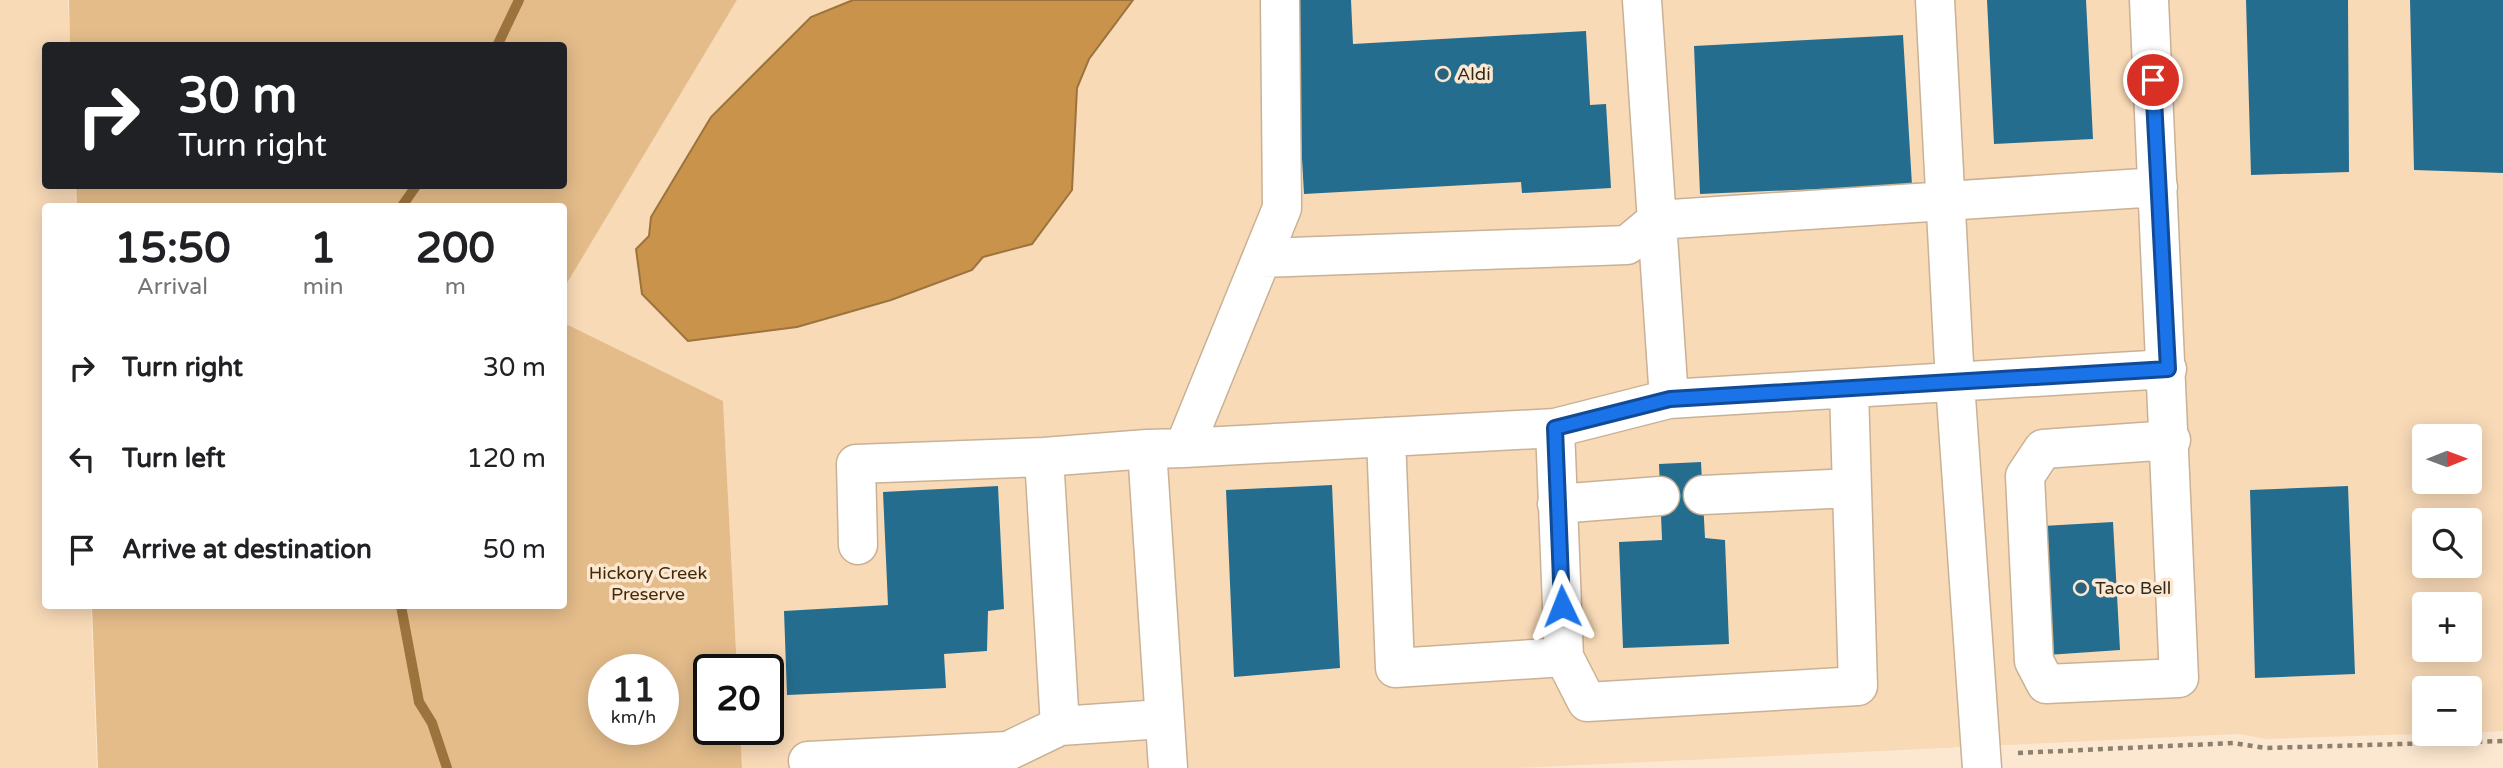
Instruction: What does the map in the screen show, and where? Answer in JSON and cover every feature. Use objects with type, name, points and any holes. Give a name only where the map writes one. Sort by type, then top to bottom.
[{"type":"lane","points":[[1184,448],[1282,208],[1280,0]]},
{"type":"lane","points":[[1642,0],[1670,399]]},
{"type":"lane","points":[[1935,0],[1955,383],[1981,761]]},
{"type":"lane","points":[[2150,0],[2168,369],[2171,440],[2179,678],[2046,684],[2034,662],[2025,476],[2043,449],[2171,440]]},
{"type":"lane","points":[[1262,258],[1627,245],[1657,220],[2158,187]]},
{"type":"lane","points":[[858,545],[856,464],[1044,457],[1147,449],[1555,428],[1670,399],[2168,369]]},
{"type":"lane","points":[[1555,428],[1564,657],[1587,702],[1858,686],[1849,390]]},
{"type":"lane","points":[[1386,437],[1395,668],[1564,657]]},
{"type":"lane","points":[[1147,449],[1162,719],[1168,768]]},
{"type":"lane","points":[[1044,457],[1060,726]]},
{"type":"lane","points":[[1703,495],[1852,488]]},
{"type":"lane","points":[[1557,504],[1660,496]]},
{"type":"lane","points":[[808,761],[1009,751],[1060,726],[1162,719]]},
{"type":"path","points":[[1981,761],[2233,743],[2266,748],[2503,741]]},
{"type":"shaded area","points":[[0,0],[68,0],[70,42],[42,42],[42,189],[75,189],[76,203],[42,203],[42,609],[91,609],[97,768],[0,768]]},
{"type":"shaded area","points":[[737,0],[2503,0],[2503,731],[2482,732],[2482,676],[2412,676],[2412,734],[2267,739],[2238,734],[1518,768],[742,768],[741,745],[784,745],[784,654],[736,654],[723,401],[567,324],[567,283]]},
{"type":"shaded area","points":[[853,0],[1133,0],[1089,59],[1077,88],[1072,190],[1032,244],[983,257],[972,270],[891,300],[797,327],[688,341],[642,294],[636,249],[649,236],[651,217],[711,117],[811,17]]},
{"type":"green space","points":[[69,0],[737,0],[567,283],[567,203],[77,203],[76,189],[567,189],[567,42],[70,42]]},
{"type":"green space","name":"Hickory Creek Preserve","points":[[567,324],[723,401],[736,654],[693,654],[693,745],[741,745],[742,768],[98,768],[92,609],[567,609]]},
{"type":"building","name":"Aldi","points":[[1293,0],[1351,0],[1353,44],[1586,31],[1590,105],[1606,104],[1611,188],[1522,193],[1521,182],[1304,194]]},
{"type":"building","points":[[1987,0],[2086,0],[2093,139],[1994,144]]},
{"type":"building","points":[[2246,0],[2348,0],[2349,172],[2251,175]]},
{"type":"building","points":[[2410,0],[2503,0],[2503,173],[2414,170]]},
{"type":"building","points":[[1903,35],[1912,185],[1700,194],[1694,46]]},
{"type":"building","points":[[1701,462],[1705,538],[1725,540],[1729,644],[1623,648],[1619,542],[1662,540],[1659,464]]},
{"type":"building","points":[[1332,485],[1340,668],[1234,677],[1226,490]]},
{"type":"building","points":[[998,486],[1004,609],[988,611],[987,651],[944,654],[946,688],[787,695],[784,611],[888,605],[883,492]]},
{"type":"building","points":[[2348,486],[2355,674],[2255,678],[2250,490]]},
{"type":"building","name":"Taco Bell","points":[[2113,522],[2120,650],[2047,655],[2043,526]]},
{"type":"waterway","points":[[499,42],[519,0]]},
{"type":"waterway","points":[[404,203],[414,189]]},
{"type":"waterway","points":[[402,609],[419,702],[432,723],[447,768]]},
{"type":"place","name":"Aldi","points":[[1443,74]]},
{"type":"place","name":"Taco Bell","points":[[2081,588]]},
{"type":"route","points":[[1562,606],[1555,428],[1670,399],[2168,369],[2153,80]]}]
